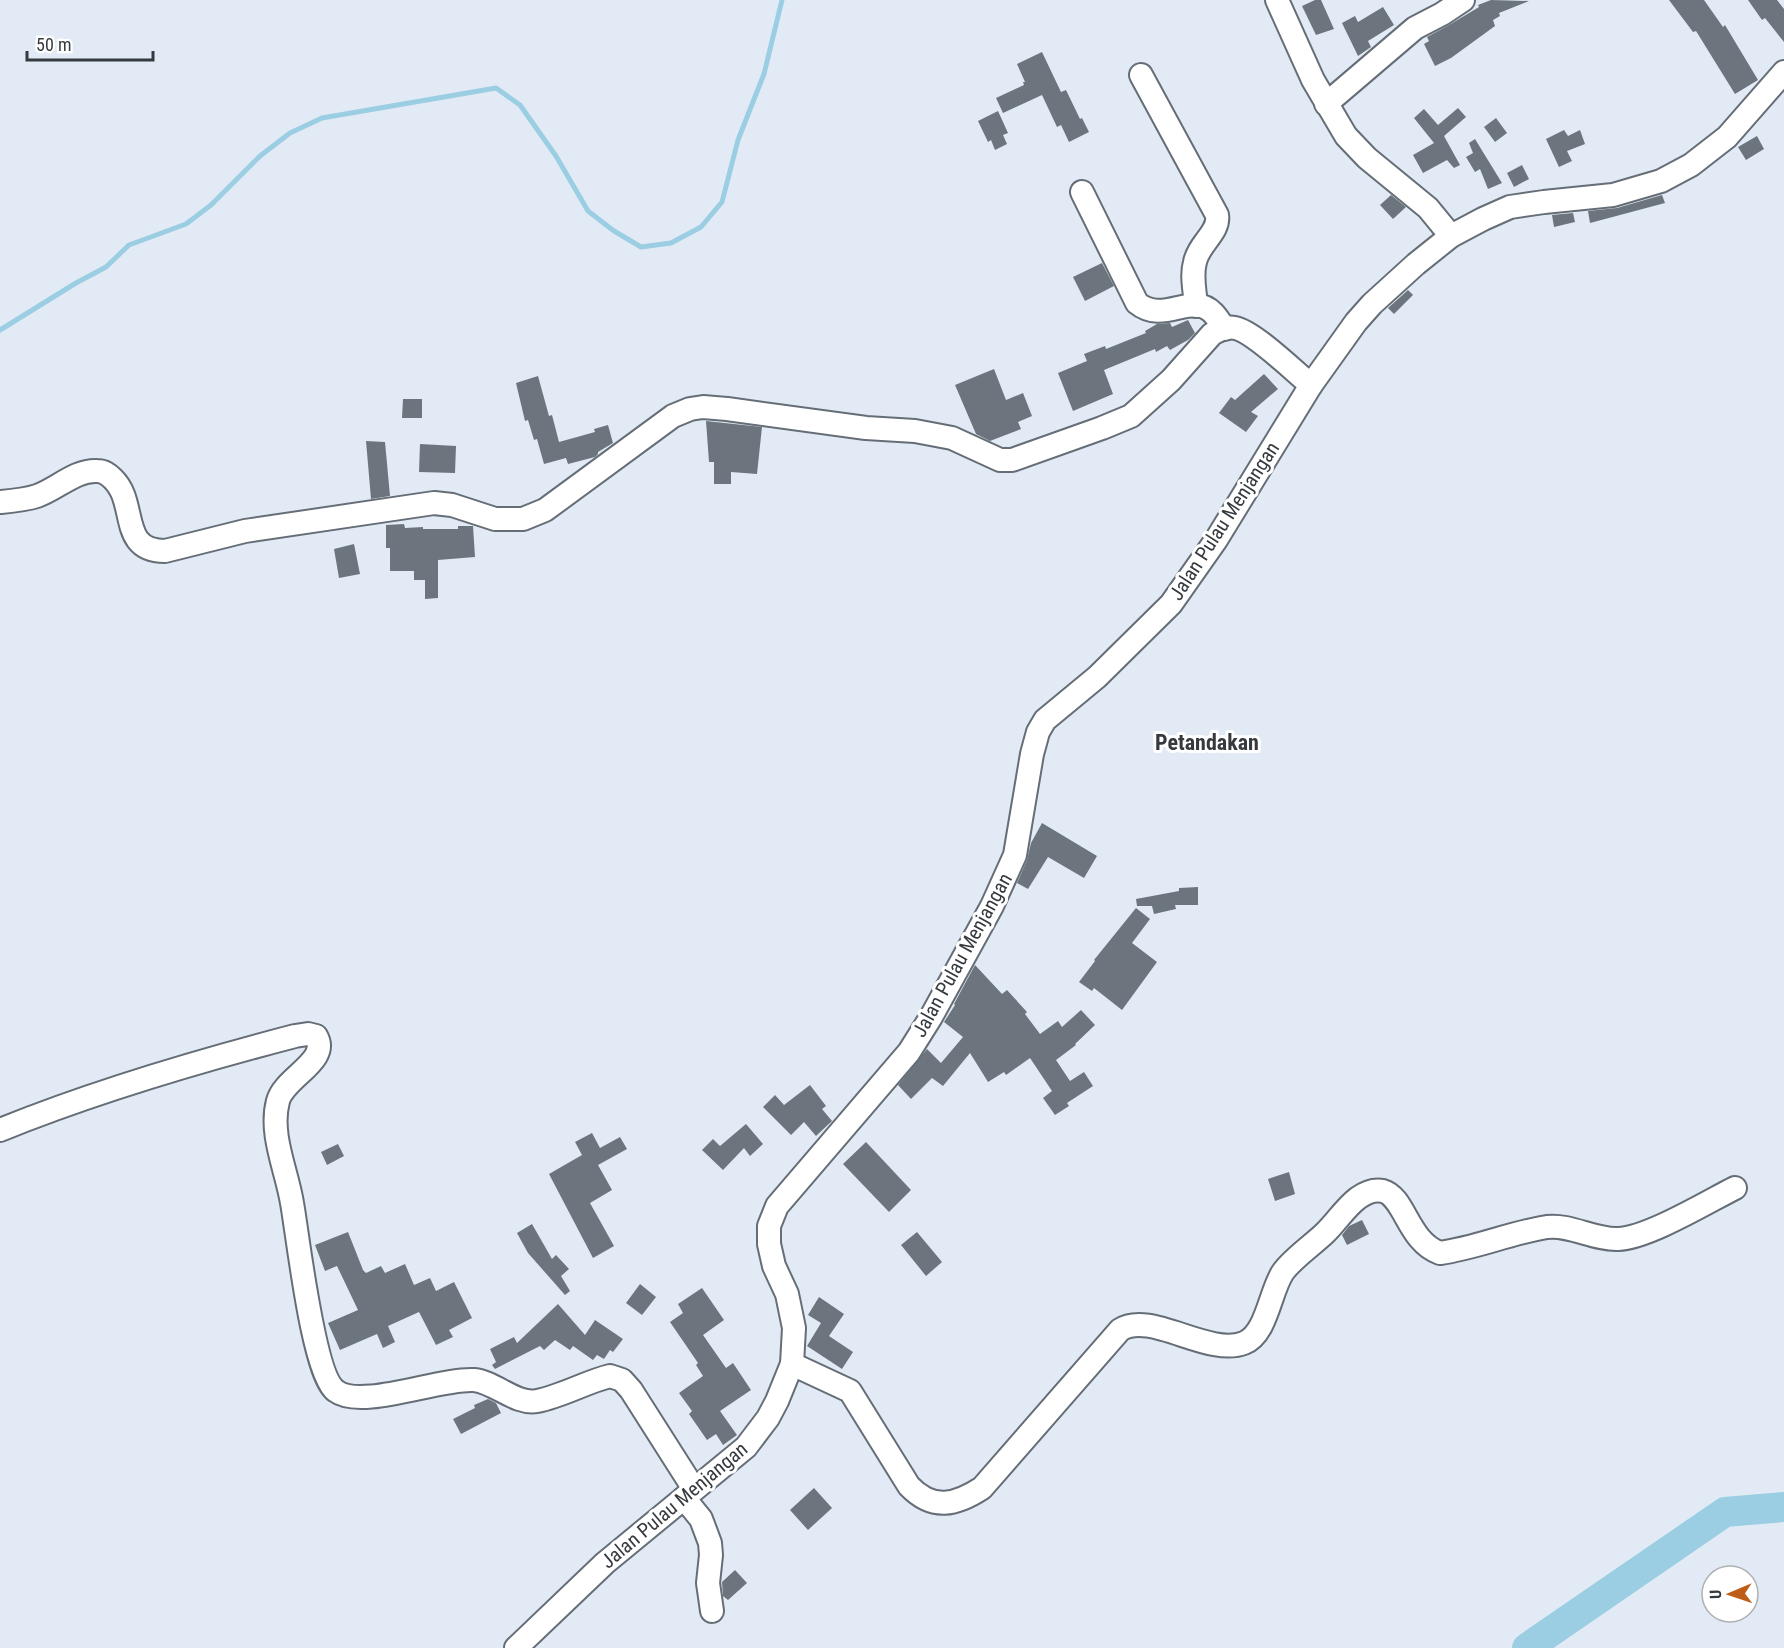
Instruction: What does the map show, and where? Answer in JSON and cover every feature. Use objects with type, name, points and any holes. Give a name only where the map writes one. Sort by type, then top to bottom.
[{"type":"street","points":[[1277,0],[1308,71],[1326,105],[1346,135],[1367,158],[1428,207],[1451,237]]},
{"type":"street","points":[[1326,105],[1415,28],[1463,0]]},
{"type":"street","name":"Jalan Pulau Menjangan","points":[[516,1648],[580,1585],[737,1454],[768,1418],[792,1365],[794,1328],[788,1294],[774,1266],[769,1244],[769,1226],[777,1206],[909,1052],[931,1017],[992,906],[1015,855],[1032,754],[1038,732],[1045,720],[1097,678],[1171,604],[1202,561],[1341,340],[1372,304],[1416,264],[1451,237],[1510,207],[1613,195],[1661,181],[1691,165],[1727,137],[1784,72]]},
{"type":"street","points":[[1141,75],[1217,215],[1216,228],[1200,247],[1192,274],[1196,306]]},
{"type":"street","points":[[1082,192],[1137,303],[1145,310],[1153,312],[1204,307],[1213,312],[1225,329]]},
{"type":"street","points":[[0,502],[37,495],[85,472],[98,471],[107,474],[116,482],[125,495],[136,539],[153,551],[165,551],[257,529],[434,503],[452,505],[495,519],[523,519],[545,510],[673,416],[703,407],[775,414],[866,428],[939,434],[1000,460],[1012,460],[1102,429],[1131,416],[1171,380],[1212,334],[1225,329],[1237,328],[1245,333],[1311,385]]},
{"type":"street","points":[[0,1130],[110,1088],[183,1066],[295,1036],[308,1034],[316,1036],[319,1042],[316,1058],[281,1091],[276,1116],[277,1137],[292,1200],[316,1346],[328,1382],[336,1392],[368,1398],[442,1383],[477,1380],[517,1398],[535,1402],[610,1376],[622,1380],[631,1390],[689,1493],[701,1519],[710,1543],[708,1582],[712,1611]]},
{"type":"street","points":[[792,1365],[848,1391],[909,1486],[918,1495],[941,1504],[954,1502],[982,1488],[1120,1330],[1126,1326],[1140,1324],[1216,1344],[1235,1345],[1251,1339],[1260,1327],[1283,1272],[1357,1199],[1369,1192],[1380,1190],[1394,1197],[1412,1229],[1433,1251],[1440,1253],[1550,1227],[1600,1238],[1620,1239],[1640,1234],[1735,1188]]},
{"type":"building","points":[[1315,0],[1321,0],[1334,29],[1316,35],[1302,6]]},
{"type":"building","points":[[1491,0],[1529,1],[1499,13],[1500,16],[1493,20],[1495,26],[1451,58],[1435,66],[1424,44],[1429,41],[1427,37],[1479,7],[1478,5]]},
{"type":"building","points":[[1669,0],[1704,0],[1723,27],[1725,25],[1758,80],[1735,94],[1696,31],[1693,32]]},
{"type":"building","points":[[1748,0],[1777,0],[1784,9],[1784,42],[1765,18],[1762,20]]},
{"type":"building","points":[[1383,7],[1394,25],[1368,41],[1371,47],[1358,56],[1342,23],[1355,16],[1358,22]]},
{"type":"building","points":[[1042,52],[1061,92],[1066,90],[1089,132],[1069,142],[1061,125],[1057,127],[1042,95],[1003,113],[996,98],[1024,85],[1023,82],[1025,82],[1017,64]]},
{"type":"building","points":[[1458,108],[1466,117],[1444,136],[1460,165],[1454,168],[1447,160],[1423,173],[1413,155],[1434,143],[1414,118],[1424,109],[1438,125]]},
{"type":"building","points":[[998,111],[1008,133],[1003,135],[1007,144],[995,150],[991,140],[988,142],[978,121]]},
{"type":"building","points":[[1496,118],[1507,133],[1495,142],[1484,127]]},
{"type":"building","points":[[1564,130],[1568,136],[1580,130],[1585,144],[1567,151],[1572,161],[1559,167],[1546,139]]},
{"type":"building","points":[[1757,136],[1764,149],[1746,160],[1738,147]]},
{"type":"building","points":[[1475,139],[1502,183],[1488,189],[1480,169],[1475,172],[1466,157],[1473,153],[1469,143]]},
{"type":"building","points":[[1522,165],[1529,179],[1514,187],[1507,173]]},
{"type":"building","points":[[1391,195],[1406,207],[1393,219],[1380,205]]},
{"type":"building","points":[[1662,195],[1665,203],[1590,223],[1588,211],[1617,208]]},
{"type":"building","points":[[1573,213],[1575,222],[1554,227],[1552,215]]},
{"type":"building","points":[[1102,263],[1114,286],[1085,301],[1073,277]]},
{"type":"building","points":[[1408,290],[1413,295],[1394,314],[1388,308]]},
{"type":"building","points":[[1188,320],[1195,333],[1188,340],[1170,350],[1167,346],[1156,352],[1155,349],[1104,370],[1113,394],[1073,411],[1058,373],[1087,361],[1084,354],[1105,346],[1106,349],[1146,333],[1145,331],[1157,324],[1170,323],[1172,327]]},
{"type":"building","points":[[994,369],[1006,400],[1023,393],[1032,416],[1018,422],[1021,429],[990,441],[976,434],[955,385]]},
{"type":"building","points":[[1264,374],[1278,389],[1251,412],[1258,416],[1246,432],[1219,413],[1231,397],[1235,400]]},
{"type":"building","points":[[538,376],[559,442],[595,432],[594,429],[608,425],[613,443],[598,452],[595,457],[568,464],[566,458],[544,464],[537,439],[534,440],[528,420],[525,421],[516,383]]},
{"type":"building","points":[[403,399],[422,399],[422,418],[402,418]]},
{"type":"building","points":[[706,421],[762,427],[757,474],[731,472],[731,484],[714,484],[714,462],[709,462]]},
{"type":"building","points":[[366,441],[385,442],[390,496],[371,499]]},
{"type":"building","points":[[420,444],[456,446],[455,473],[419,472]]},
{"type":"building","points":[[404,524],[405,528],[423,527],[423,529],[458,529],[458,526],[473,526],[475,557],[438,560],[438,598],[425,599],[425,580],[414,580],[414,571],[390,571],[390,548],[386,548],[386,525]]},
{"type":"building","points":[[354,544],[360,574],[339,578],[334,549]]},
{"type":"building","points":[[1042,823],[1097,856],[1084,878],[1048,857],[1028,889],[1017,883],[1027,860],[1031,843]]},
{"type":"building","points":[[1198,887],[1198,905],[1175,905],[1176,909],[1154,914],[1152,906],[1137,906],[1136,899],[1179,891],[1179,888]]},
{"type":"building","points":[[1136,908],[1150,919],[1132,943],[1157,962],[1122,1010],[1094,988],[1092,991],[1079,982]]},
{"type":"building","points":[[975,965],[1002,994],[1007,990],[1027,1012],[1025,1014],[1040,1034],[1058,1021],[1062,1027],[1081,1010],[1095,1025],[1076,1045],[1056,1060],[1070,1081],[1084,1072],[1093,1086],[1067,1103],[1069,1106],[1055,1115],[1043,1098],[1052,1091],[1030,1058],[1006,1075],[1004,1072],[988,1082],[970,1053],[943,1086],[932,1078],[911,1099],[898,1085],[927,1049],[941,1063],[963,1037],[944,1022]]},
{"type":"building","points":[[810,1085],[826,1106],[822,1109],[832,1121],[816,1136],[804,1122],[791,1135],[763,1107],[775,1095],[784,1105]]},
{"type":"building","points":[[746,1124],[763,1144],[750,1156],[744,1148],[723,1170],[702,1150],[713,1139],[720,1146]]},
{"type":"building","points":[[592,1133],[600,1148],[620,1137],[627,1149],[598,1165],[612,1190],[590,1203],[614,1246],[593,1258],[549,1174],[582,1155],[575,1142]]},
{"type":"building","points":[[866,1142],[911,1190],[889,1212],[843,1164]]},
{"type":"building","points":[[338,1144],[344,1156],[327,1165],[321,1152]]},
{"type":"building","points":[[1289,1172],[1295,1194],[1275,1201],[1268,1179]]},
{"type":"building","points":[[1362,1220],[1369,1234],[1347,1245],[1342,1235],[1349,1226]]},
{"type":"building","points":[[532,1224],[552,1259],[556,1255],[569,1269],[561,1276],[570,1291],[565,1295],[528,1253],[517,1233]]},
{"type":"building","points":[[348,1232],[366,1273],[381,1266],[385,1273],[405,1264],[414,1285],[430,1278],[436,1291],[454,1282],[472,1318],[449,1330],[453,1337],[436,1345],[419,1312],[388,1326],[395,1342],[383,1348],[377,1334],[340,1350],[328,1323],[358,1310],[337,1266],[325,1271],[315,1245]]},
{"type":"building","points":[[917,1232],[942,1262],[926,1276],[901,1245]]},
{"type":"building","points":[[640,1284],[656,1297],[642,1315],[626,1303]]},
{"type":"building","points":[[702,1288],[724,1320],[703,1335],[726,1368],[733,1363],[751,1390],[720,1411],[737,1435],[723,1445],[716,1434],[707,1440],[689,1414],[692,1411],[679,1393],[703,1376],[696,1365],[698,1363],[670,1322],[683,1313],[678,1304]]},
{"type":"building","points":[[819,1297],[844,1314],[829,1336],[853,1352],[842,1369],[807,1346],[821,1323],[808,1315]]},
{"type":"building","points":[[558,1304],[585,1335],[595,1320],[623,1339],[613,1352],[610,1350],[604,1359],[597,1355],[593,1360],[573,1346],[570,1350],[555,1340],[544,1350],[540,1346],[495,1369],[492,1365],[496,1362],[490,1349],[514,1337],[517,1343]]},
{"type":"building","points":[[488,1399],[496,1403],[501,1413],[461,1434],[453,1419]]},
{"type":"building","points":[[814,1488],[832,1508],[808,1530],[790,1510]]},
{"type":"building","points":[[735,1570],[747,1583],[728,1600],[723,1596],[722,1582]]},
{"type":"waterway","points":[[0,330],[106,267],[129,245],[186,224],[211,205],[260,156],[290,133],[322,118],[496,88],[520,105],[556,156],[588,211],[614,231],[641,247],[671,243],[701,227],[722,202],[738,140],[764,74],[782,0]]},
{"type":"waterway","points":[[1527,1648],[1725,1512],[1784,1507]]},
{"type":"district","name":"Petandakan","points":[[1207,742]]}]
